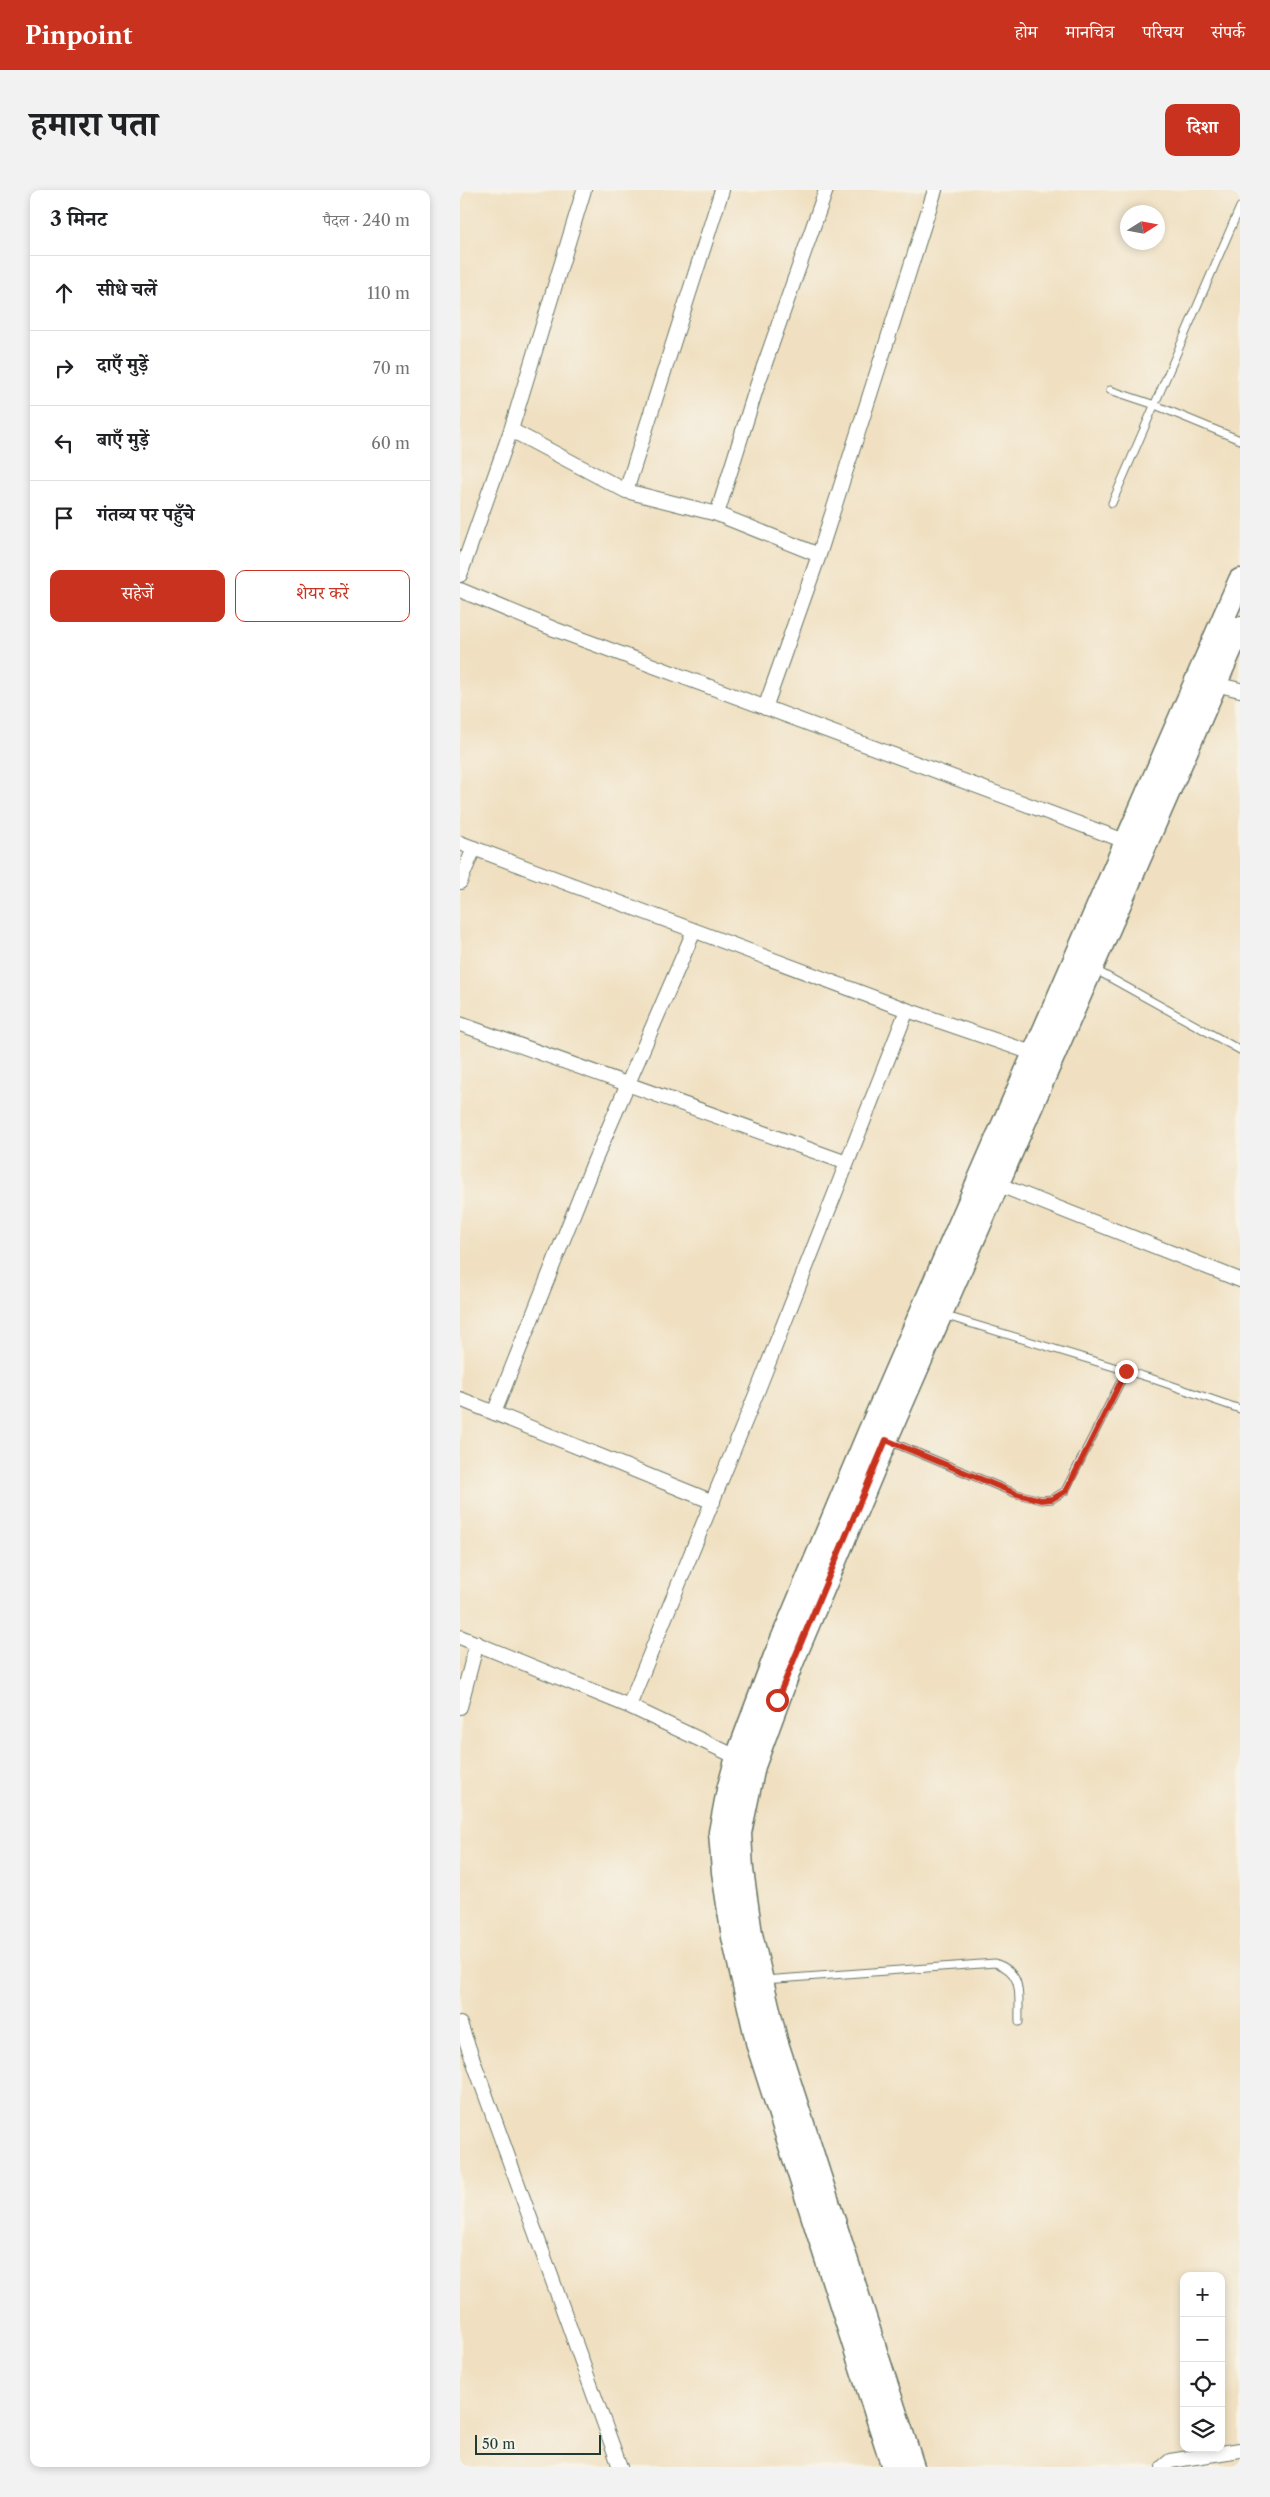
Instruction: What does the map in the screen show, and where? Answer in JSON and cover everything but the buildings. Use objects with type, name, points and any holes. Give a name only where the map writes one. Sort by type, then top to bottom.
[{"type":"main road","points":[[893,2467],[758,2046],[743,1985],[723,1872],[720,1832],[728,1790],[745,1761],[792,1663],[877,1436],[1135,845],[1240,580]]},
{"type":"main road","points":[[877,1436],[941,1314],[997,1184],[1042,1057],[1092,967],[1135,845],[1215,684],[1240,628]]},
{"type":"main road","points":[[745,1761],[740,1833],[742,1870],[761,1981],[779,2050],[913,2467]]},
{"type":"street","points":[[460,576],[511,430],[584,190]]},
{"type":"street","points":[[626,491],[722,190]]},
{"type":"street","points":[[716,514],[757,386],[826,190]]},
{"type":"street","points":[[765,708],[818,555],[935,190]]},
{"type":"street","points":[[511,430],[626,491],[716,514],[818,555]]},
{"type":"street","points":[[460,590],[554,629],[1135,845]]},
{"type":"street","points":[[1215,684],[1240,690]]},
{"type":"street","points":[[460,843],[907,1010],[1042,1057]]},
{"type":"street","points":[[460,882],[474,848]]},
{"type":"street","points":[[494,1413],[594,1162],[694,931]]},
{"type":"street","points":[[629,1706],[907,1010]]},
{"type":"street","points":[[460,1024],[847,1163]]},
{"type":"street","points":[[997,1184],[1240,1280]]},
{"type":"street","points":[[460,1399],[712,1502]]},
{"type":"street","points":[[460,1637],[629,1706],[745,1761]]},
{"type":"street","points":[[460,1707],[477,1643]]},
{"type":"street","points":[[460,2024],[620,2467]]},
{"type":"street","points":[[1163,2467],[1170,2462],[1240,2450]]},
{"type":"lane","points":[[1112,503],[1240,207]]},
{"type":"lane","points":[[1110,390],[1155,405],[1240,440]]},
{"type":"lane","points":[[1092,967],[1240,1050]]},
{"type":"lane","points":[[941,1314],[1126,1371],[1240,1409]]},
{"type":"lane","points":[[877,1436],[1017,1494],[1041,1500],[1052,1499],[1066,1491],[1126,1371]]},
{"type":"lane","points":[[761,1981],[995,1963],[1007,1967],[1016,1976],[1019,2022]]},
{"type":"route","points":[[777,1700],[886,1440],[1017,1494],[1041,1500],[1052,1499],[1066,1491],[1126,1371]]}]
